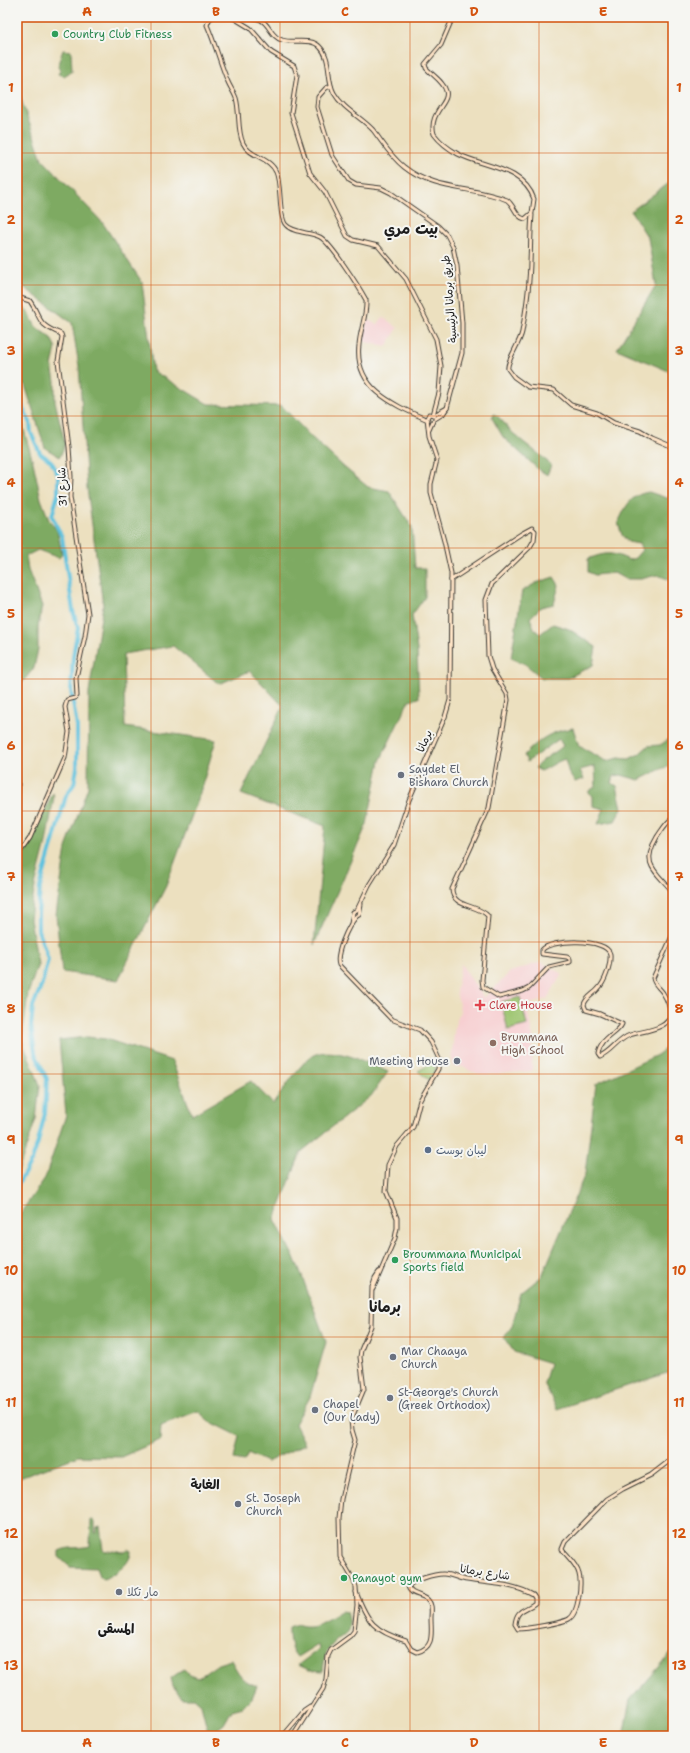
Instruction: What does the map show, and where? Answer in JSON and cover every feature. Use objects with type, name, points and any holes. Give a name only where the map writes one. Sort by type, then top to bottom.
[{"type":"street","points":[[212,17],[207,25],[228,83],[235,97],[242,142],[247,149],[266,160],[275,170],[279,180],[282,216],[285,224],[291,228],[322,238],[336,255],[366,300],[358,353],[361,366],[368,383],[376,392],[386,399],[420,416],[430,417],[434,420]]},
{"type":"street","points":[[232,17],[252,29],[271,52],[295,67],[297,75],[291,113],[308,168],[325,192],[346,234],[353,240],[378,246],[409,284],[421,313],[436,339],[441,366],[436,404],[430,417],[430,438],[437,460],[431,484],[431,493],[444,541],[451,580],[521,534],[532,528],[535,531],[534,540],[530,547],[492,584],[486,600],[488,656],[492,669],[507,694],[508,700],[489,808],[452,889],[453,895],[458,902],[481,910],[488,916],[482,984],[485,990],[499,997],[524,991],[550,967],[570,962],[570,959],[567,957],[542,954],[542,950],[546,946],[578,942],[604,948],[610,954],[605,978],[598,990],[584,1003],[586,1010],[600,1014],[622,1024],[621,1028],[608,1037],[601,1047],[598,1054],[599,1056],[603,1056],[626,1036],[656,1028],[668,1022],[670,1017],[669,1009],[664,994],[655,985],[653,978],[673,934]]},
{"type":"street","points":[[249,17],[261,20],[272,34],[280,40],[288,42],[310,42],[317,44],[324,52],[326,58],[331,87],[344,106],[373,130],[398,162],[415,175],[440,185],[507,200],[513,204],[518,216],[523,219],[528,218],[532,213]]},
{"type":"street","points":[[453,17],[441,45],[425,64],[426,68],[446,91],[446,98],[433,119],[434,134],[459,154],[504,170],[517,178],[534,197],[527,300],[522,333],[517,346],[508,361],[508,369],[514,377],[528,387],[554,390],[571,405],[597,413],[614,423],[640,431],[673,447]]},
{"type":"street","name":"طريق برمانا الرئيسية","points":[[331,87],[324,91],[318,99],[317,106],[332,155],[349,181],[356,185],[377,187],[391,192],[438,226],[447,236],[453,247],[457,259],[463,345],[461,359],[447,408]]},
{"type":"street","name":"شارع 31","points":[[17,297],[30,301],[40,321],[47,327],[61,334],[62,337],[58,361],[69,447],[71,477],[70,497],[88,614],[85,636],[76,675],[77,693],[75,698],[66,702],[65,707],[69,732],[63,765],[30,838],[24,848],[17,853]]},
{"type":"street","points":[[430,417],[447,408]]},
{"type":"street","points":[[429,430],[434,420],[443,414],[447,408]]},
{"type":"street","points":[[430,417],[434,420]]},
{"type":"street","name":"برمانا","points":[[358,911],[363,897],[394,845],[417,780],[447,711],[451,686],[451,580]]},
{"type":"street","points":[[17,757],[17,805]]},
{"type":"street","points":[[673,818],[664,827],[650,849],[649,860],[652,868],[673,892]]},
{"type":"street","points":[[293,1736],[324,1685],[328,1656],[331,1650],[354,1631],[356,1592],[354,1581],[341,1560],[339,1548],[340,1505],[355,1440],[351,1420],[364,1391],[360,1357],[361,1346],[372,1322],[372,1290],[375,1278],[380,1272],[395,1238],[397,1228],[397,1218],[386,1191],[388,1166],[394,1152],[413,1127],[420,1100],[438,1069],[439,1059],[430,1042],[420,1030],[391,1019],[339,965],[338,961],[341,949],[354,916],[353,912],[358,911]]},
{"type":"street","points":[[354,916],[359,915],[358,911]]},
{"type":"street","name":"شارع برمانا","points":[[356,1592],[369,1620],[392,1638],[406,1641],[411,1649],[417,1652],[426,1647],[432,1636],[431,1607],[427,1599],[411,1592],[408,1586],[416,1581],[438,1574],[446,1574],[466,1580],[509,1585],[533,1595],[535,1598],[535,1603],[522,1609],[517,1616],[515,1624],[518,1628],[568,1620],[575,1612],[580,1588],[580,1575],[576,1566],[563,1551],[565,1542],[607,1499],[651,1475],[673,1458]]},
{"type":"street","points":[[283,1736],[304,1711],[310,1707]]},
{"type":"shaded area","points":[[383,317],[398,328],[386,347],[362,341],[367,319],[377,325]]},
{"type":"shaded area","name":"Brummana High School","points":[[541,962],[562,974],[547,999],[526,1005],[533,1036],[532,1071],[483,1075],[470,1071],[465,1067],[453,1067],[451,1061],[455,1025],[460,1011],[456,991],[461,964],[484,998],[510,972]]},
{"type":"green space","points":[[63,50],[71,51],[72,71],[64,76],[58,74],[61,69],[59,68],[59,61]]},
{"type":"green space","points":[[17,83],[42,159],[102,222],[142,282],[153,371],[208,404],[282,406],[310,436],[368,487],[389,491],[412,527],[415,568],[425,568],[425,597],[412,615],[417,650],[419,698],[409,700],[380,761],[367,824],[314,945],[325,826],[241,794],[283,706],[250,671],[219,684],[173,646],[123,654],[125,727],[216,740],[198,799],[166,886],[118,980],[62,972],[56,915],[66,848],[88,787],[89,692],[103,605],[87,488],[79,366],[72,323],[22,286],[17,278]]},
{"type":"green space","points":[[673,180],[673,373],[617,349],[656,285],[648,238],[631,211]]},
{"type":"green space","points":[[17,302],[27,310],[36,327],[51,338],[56,348],[52,366],[55,381],[55,401],[65,444],[60,457],[45,448],[25,385],[17,379]]},
{"type":"green space","points":[[17,405],[33,462],[41,499],[49,520],[57,530],[62,554],[59,558],[38,550],[26,556],[28,570],[42,606],[38,627],[38,649],[34,668],[17,689]]},
{"type":"green space","points":[[494,414],[500,418],[511,432],[551,465],[547,475],[538,469],[503,437],[492,418]]},
{"type":"green space","points":[[649,492],[667,498],[673,496],[673,535],[667,541],[673,548],[673,577],[668,579],[657,575],[641,579],[625,579],[614,573],[595,575],[588,572],[588,559],[604,554],[613,554],[629,560],[635,558],[642,550],[639,544],[628,542],[622,535],[618,523],[629,502],[643,493]]},
{"type":"green space","points":[[554,577],[559,585],[554,604],[541,607],[530,618],[535,630],[540,634],[553,624],[569,629],[596,647],[593,665],[568,678],[542,678],[525,664],[511,658],[522,591],[536,583]]},
{"type":"green space","points":[[573,728],[579,746],[606,761],[619,758],[629,759],[639,754],[648,746],[660,745],[673,737],[673,766],[663,768],[639,780],[621,775],[614,776],[612,783],[617,786],[622,808],[615,821],[598,824],[604,809],[593,806],[593,796],[588,792],[596,786],[595,766],[580,770],[584,779],[575,782],[569,774],[565,759],[541,771],[535,768],[541,761],[563,746],[559,739],[527,762],[524,755],[546,737]]},
{"type":"green space","points":[[53,793],[54,797],[46,843],[32,903],[30,919],[38,964],[28,994],[22,1040],[40,1085],[36,1119],[17,1175],[17,856],[26,851]]},
{"type":"green space","points":[[520,997],[527,1025],[508,1030],[501,1002]]},
{"type":"green space","points":[[87,1037],[106,1039],[172,1061],[192,1115],[251,1081],[273,1104],[290,1080],[309,1058],[326,1052],[337,1053],[359,1059],[388,1072],[371,1096],[301,1152],[275,1219],[299,1268],[326,1342],[310,1397],[295,1424],[305,1444],[267,1462],[248,1453],[244,1461],[234,1459],[239,1436],[209,1421],[198,1411],[161,1425],[160,1440],[121,1457],[78,1456],[17,1479],[17,1218],[45,1178],[66,1115],[59,1040]]},
{"type":"green space","points":[[673,1043],[673,1371],[557,1409],[544,1383],[550,1363],[514,1352],[504,1338],[512,1326],[521,1293],[542,1276],[585,1174],[596,1084],[657,1055]]},
{"type":"green space","points":[[436,1061],[435,1070],[429,1080],[418,1071]]},
{"type":"green space","points":[[91,1519],[95,1522],[95,1533],[97,1533],[97,1528],[100,1527],[103,1550],[105,1552],[114,1550],[122,1552],[128,1549],[131,1551],[128,1560],[122,1568],[104,1579],[99,1576],[96,1568],[70,1567],[59,1557],[59,1551],[63,1549],[90,1546]]},
{"type":"green space","points":[[341,1611],[346,1612],[349,1625],[348,1629],[347,1632],[332,1645],[326,1654],[323,1671],[309,1670],[298,1665],[319,1649],[318,1644],[297,1657],[294,1654],[289,1639],[289,1627],[297,1624],[303,1626],[314,1625]]},
{"type":"green space","points":[[673,1651],[673,1736],[623,1736],[630,1700]]},
{"type":"green space","points":[[231,1660],[244,1679],[257,1686],[252,1698],[243,1707],[232,1710],[224,1724],[216,1730],[207,1728],[201,1704],[194,1698],[182,1698],[173,1686],[171,1678],[184,1669],[190,1675],[198,1678],[218,1664]]},
{"type":"waterway","points":[[17,388],[19,390],[23,409],[30,422],[31,433],[40,453],[51,461],[58,474],[58,494],[52,516],[62,537],[73,611],[78,628],[73,656],[71,691],[77,726],[77,768],[74,784],[66,796],[40,887],[38,914],[38,930],[48,959],[42,984],[33,1006],[31,1026],[35,1053],[47,1079],[45,1113],[32,1160],[17,1186]]},
{"type":"place","name":"Country Club Fitness","points":[[55,34]]},
{"type":"place","name":"Saydet El Bishara Church","points":[[401,775]]},
{"type":"place","name":"Clare House","points":[[480,1005]]},
{"type":"place","name":"Brummana High School","points":[[493,1043]]},
{"type":"place","name":"Meeting House","points":[[457,1061]]},
{"type":"place","name":"ليبان بوست","points":[[428,1150]]},
{"type":"place","name":"Broummana Municipal Sports field","points":[[395,1260]]},
{"type":"place","name":"Mar Chaaya Church","points":[[393,1357]]},
{"type":"place","name":"St-George's Church (Greek Orthodox)","points":[[390,1398]]},
{"type":"place","name":"Chapel (Our Lady)","points":[[315,1410]]},
{"type":"place","name":"St. Joseph Church","points":[[238,1504]]},
{"type":"place","name":"Panayot gym","points":[[344,1578]]},
{"type":"place","name":"مار تكلا","points":[[119,1592]]},
{"type":"district","name":"بيت مري","points":[[411,229]]},
{"type":"district","name":"برمانا","points":[[385,1307]]},
{"type":"district","name":"الغابة","points":[[205,1484]]},
{"type":"district","name":"المسقى","points":[[116,1628]]}]
